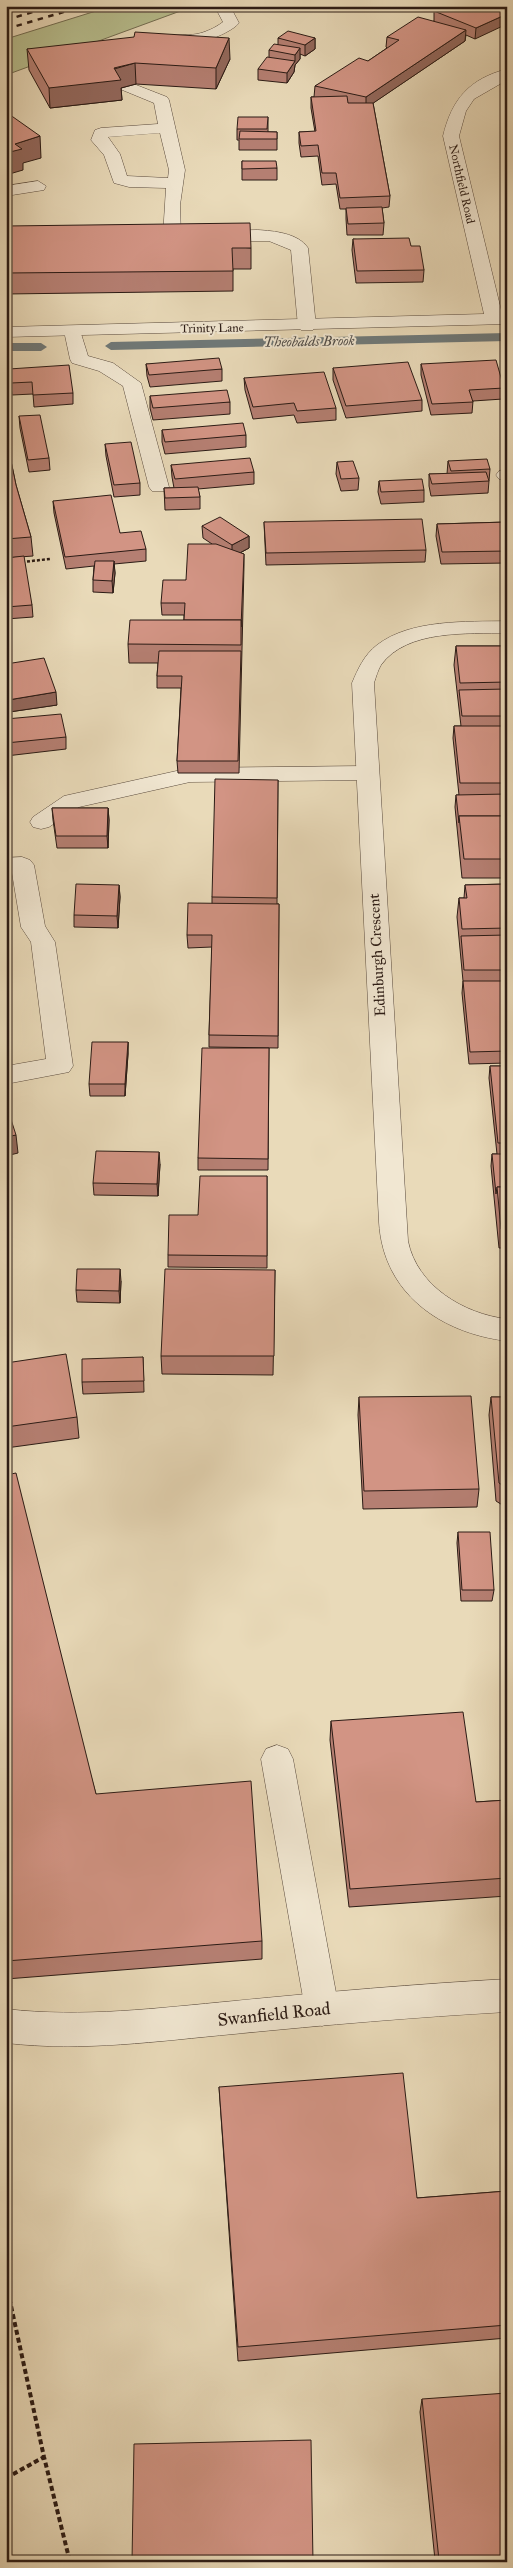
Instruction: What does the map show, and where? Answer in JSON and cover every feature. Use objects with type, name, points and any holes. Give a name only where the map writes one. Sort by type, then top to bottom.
[{"type":"street","points":[[155,42],[190,41],[219,33],[231,22],[224,9]]},
{"type":"street","name":"Northfield Road","points":[[500,319],[451,136],[457,109],[473,90],[507,74]]},
{"type":"street","points":[[126,86],[161,100],[177,170],[172,205],[172,236]]},
{"type":"street","points":[[167,128],[101,133],[99,140],[112,154],[120,180],[129,182],[176,182]]},
{"type":"street","points":[[6,191],[38,186]]},
{"type":"street","points":[[152,237],[268,236],[289,240],[299,248],[307,326]]},
{"type":"street","name":"Trinity Lane","points":[[6,332],[307,326],[500,319]]},
{"type":"street","points":[[73,331],[79,359],[106,367],[132,383],[159,487]]},
{"type":"street","name":"Edinburgh Crescent","points":[[507,627],[422,633],[395,643],[374,658],[368,666],[363,683],[391,1203],[396,1251],[406,1272],[423,1293],[453,1315],[497,1330],[507,1330]]},
{"type":"street","points":[[41,822],[72,801],[190,775],[368,773]]},
{"type":"street","points":[[6,866],[22,865],[34,927],[43,942],[60,1066],[6,1075]]},
{"type":"street","points":[[277,1759],[322,2009]]},
{"type":"street","name":"Swanfield Road","points":[[6,2026],[42,2031],[140,2027],[322,2009],[507,1995]]},
{"type":"street","name":"Swanfield Road","points":[[6,2046],[42,2031]]},
{"type":"path","points":[[15,562],[50,559]]},
{"type":"path","points":[[6,2283],[44,2457],[70,2562]]},
{"type":"path","points":[[6,2478],[44,2457]]},
{"type":"green space","points":[[112,6],[194,6],[6,75],[6,39]]},
{"type":"building","points":[[446,6],[507,6],[507,14],[476,28],[434,11]]},
{"type":"building","points":[[418,17],[466,30],[366,97],[315,86],[359,58],[368,61],[399,40],[387,37]]},
{"type":"building","points":[[288,31],[315,38],[305,45],[278,38]]},
{"type":"building","points":[[135,32],[229,38],[216,68],[135,63],[114,68],[121,80],[49,88],[27,49],[134,37]]},
{"type":"building","points":[[274,44],[300,48],[295,55],[269,50]]},
{"type":"building","points":[[267,57],[295,61],[287,73],[258,69]]},
{"type":"building","points":[[347,96],[348,103],[373,103],[390,196],[340,198],[336,173],[322,173],[318,145],[301,146],[299,132],[316,131],[311,97]]},
{"type":"building","points":[[6,112],[40,136],[15,144],[22,149],[6,153]]},
{"type":"building","points":[[238,117],[268,117],[267,129],[237,129]]},
{"type":"building","points":[[240,131],[277,132],[277,139],[239,139]]},
{"type":"building","points":[[242,161],[276,161],[277,168],[242,169]]},
{"type":"building","points":[[382,207],[384,223],[348,224],[346,208]]},
{"type":"building","points":[[507,212],[507,223],[506,223],[503,213]]},
{"type":"building","points":[[250,223],[251,248],[232,248],[233,271],[6,273],[6,226]]},
{"type":"building","points":[[409,238],[411,246],[420,246],[424,270],[357,271],[353,239]]},
{"type":"building","points":[[219,358],[222,369],[149,375],[146,364]]},
{"type":"building","points":[[496,360],[504,388],[469,390],[473,402],[432,404],[421,364]]},
{"type":"building","points":[[408,362],[422,400],[346,406],[333,368]]},
{"type":"building","points":[[69,365],[73,393],[33,395],[32,382],[11,383],[9,369]]},
{"type":"building","points":[[324,372],[336,408],[297,411],[294,403],[253,407],[244,378]]},
{"type":"building","points":[[227,390],[230,402],[153,408],[150,396]]},
{"type":"building","points":[[40,415],[49,458],[28,460],[19,416]]},
{"type":"building","points":[[243,423],[246,435],[165,442],[162,430]]},
{"type":"building","points":[[6,437],[16,485],[31,537],[6,539]]},
{"type":"building","points":[[131,442],[140,483],[114,485],[105,444]]},
{"type":"building","points":[[250,458],[254,472],[175,479],[171,465]]},
{"type":"building","points":[[487,459],[490,469],[451,471],[448,461]]},
{"type":"building","points":[[353,461],[359,478],[341,479],[337,462]]},
{"type":"building","points":[[486,472],[489,481],[432,484],[429,474]]},
{"type":"building","points":[[422,479],[424,490],[381,492],[379,481]]},
{"type":"building","points":[[198,487],[200,497],[165,498],[164,488]]},
{"type":"building","points":[[111,495],[120,533],[141,531],[146,549],[65,557],[53,501]]},
{"type":"building","points":[[220,517],[249,536],[232,545],[202,526]]},
{"type":"building","points":[[422,519],[426,550],[266,553],[264,522]]},
{"type":"building","points":[[507,522],[507,551],[442,552],[437,524]]},
{"type":"building","points":[[188,544],[216,544],[244,554],[241,627],[241,620],[184,620],[185,603],[161,603],[163,580],[186,580]]},
{"type":"building","points":[[24,556],[32,605],[6,607],[6,558]]},
{"type":"building","points":[[95,561],[114,561],[112,581],[93,580]]},
{"type":"building","points":[[130,620],[241,620],[241,645],[128,644]]},
{"type":"building","points":[[456,646],[507,646],[507,682],[460,683]]},
{"type":"building","points":[[159,651],[241,651],[238,761],[177,761],[182,676],[157,676]]},
{"type":"building","points":[[44,658],[56,692],[8,700],[6,694],[6,664]]},
{"type":"building","points":[[507,689],[507,716],[462,716],[459,690]]},
{"type":"building","points":[[61,714],[66,737],[6,743],[6,719]]},
{"type":"building","points":[[454,726],[507,726],[507,783],[460,783]]},
{"type":"building","points":[[215,779],[278,780],[277,898],[212,897]]},
{"type":"building","points":[[507,794],[507,816],[459,816],[459,823],[456,795]]},
{"type":"building","points":[[52,808],[108,808],[107,836],[56,836]]},
{"type":"building","points":[[459,816],[507,816],[507,859],[464,859]]},
{"type":"building","points":[[76,884],[119,885],[117,916],[74,915]]},
{"type":"building","points":[[507,884],[507,928],[462,929],[459,898],[467,898],[465,885]]},
{"type":"building","points":[[188,903],[279,904],[278,1036],[209,1035],[212,935],[187,935]]},
{"type":"building","points":[[507,935],[507,970],[464,970],[461,936]]},
{"type":"building","points":[[463,981],[507,981],[507,1051],[470,1052]]},
{"type":"building","points":[[92,1042],[128,1042],[125,1084],[89,1084]]},
{"type":"building","points":[[202,1048],[269,1048],[268,1159],[198,1158]]},
{"type":"building","points":[[490,1066],[507,1066],[507,1143],[498,1143]]},
{"type":"building","points":[[6,1104],[16,1135],[6,1137]]},
{"type":"building","points":[[96,1151],[159,1152],[157,1184],[93,1183]]},
{"type":"building","points":[[492,1154],[507,1154],[507,1187],[497,1187],[496,1194]]},
{"type":"building","points":[[200,1176],[267,1176],[267,1256],[168,1255],[169,1215],[198,1215]]},
{"type":"building","points":[[497,1187],[507,1187],[507,1229],[501,1229]]},
{"type":"building","points":[[77,1269],[120,1269],[119,1291],[76,1290]]},
{"type":"building","points":[[165,1269],[275,1270],[274,1356],[161,1356]]},
{"type":"building","points":[[66,1354],[77,1417],[6,1427],[6,1363]]},
{"type":"building","points":[[143,1357],[144,1381],[82,1382],[82,1359]]},
{"type":"building","points":[[471,1396],[479,1489],[364,1491],[359,1397]]},
{"type":"building","points":[[491,1397],[507,1397],[507,1488],[499,1483]]},
{"type":"building","points":[[16,1473],[96,1794],[251,1781],[262,1941],[6,1961],[6,1475]]},
{"type":"building","points":[[458,1532],[490,1532],[494,1590],[462,1590]]},
{"type":"building","points":[[463,1712],[476,1802],[507,1800],[507,1878],[350,1889],[331,1721]]},
{"type":"building","points":[[403,2073],[417,2198],[507,2191],[507,2325],[238,2347],[219,2087]]},
{"type":"building","points":[[507,2393],[507,2562],[399,2562],[439,2560],[422,2399]]},
{"type":"building","points":[[311,2440],[313,2562],[132,2562],[134,2444]]},
{"type":"waterway","name":"Theobalds Brook","points":[[111,346],[507,337]]},
{"type":"waterway","name":"Theobalds Brook","points":[[6,347],[41,347]]},
{"type":"railway","points":[[6,20],[53,6]]},
{"type":"railway","points":[[6,29],[84,6]]}]
